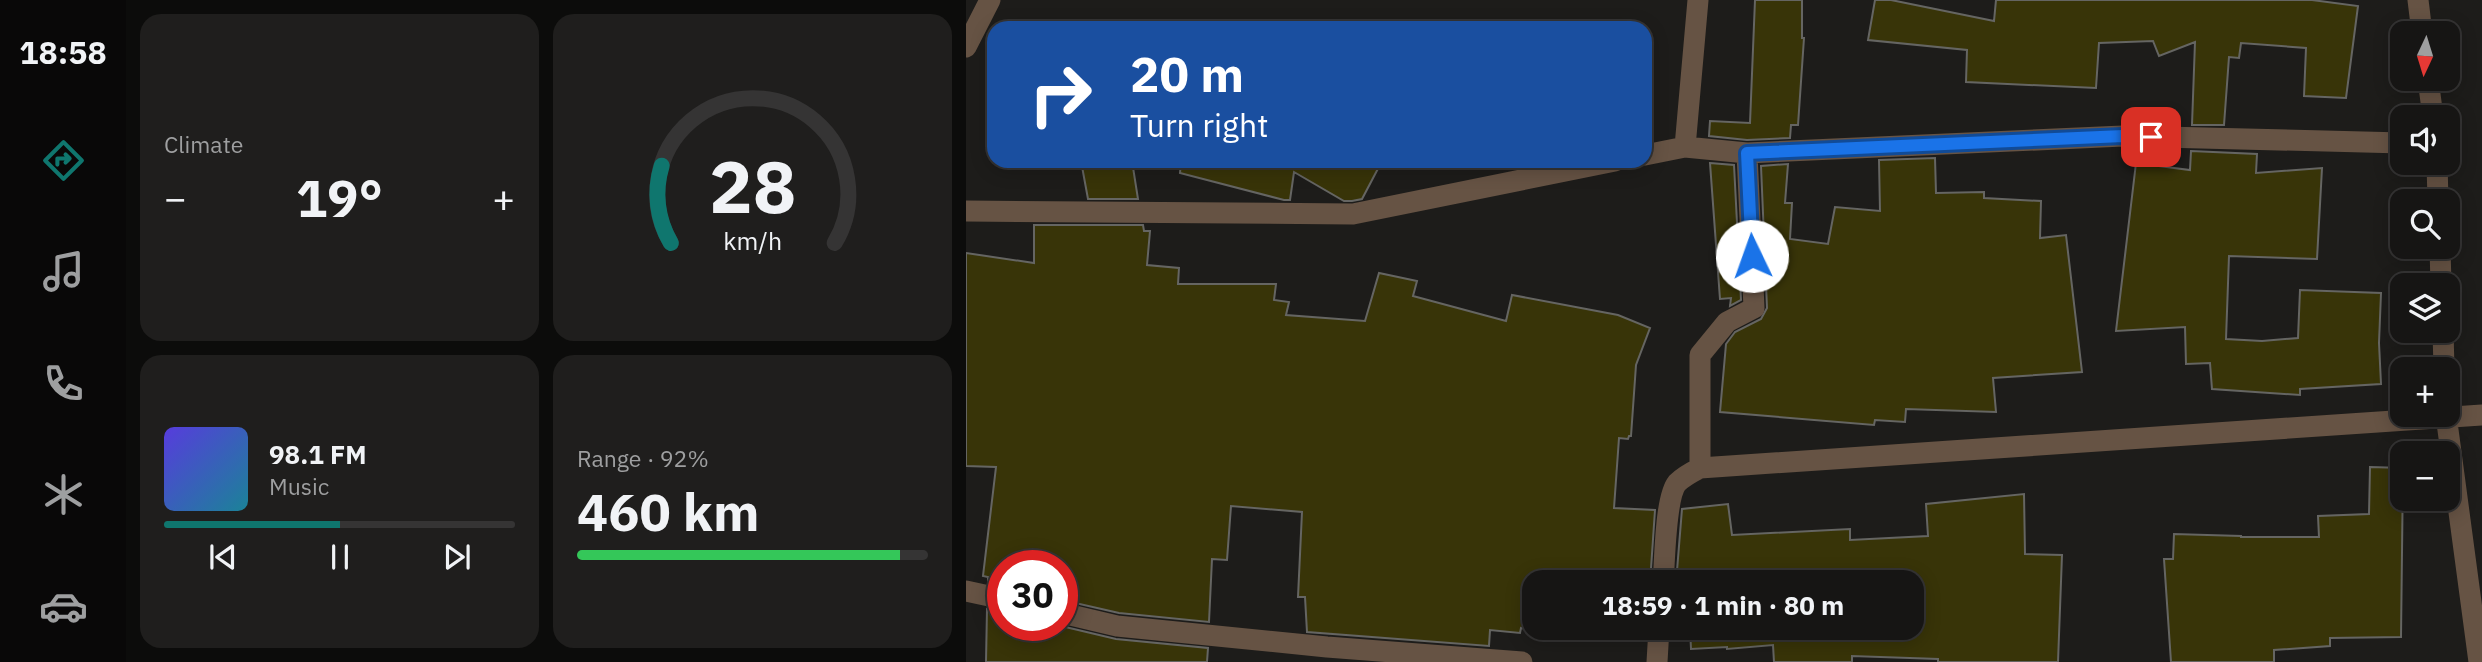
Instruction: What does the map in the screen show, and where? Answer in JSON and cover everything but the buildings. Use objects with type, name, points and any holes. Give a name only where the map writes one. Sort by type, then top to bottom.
[{"type":"street","points":[[967,44],[990,0]]},
{"type":"street","points":[[1685,147],[1698,0]]},
{"type":"street","points":[[2418,0],[2421,21]]},
{"type":"street","points":[[1652,154],[1685,147],[1747,153],[2123,136],[2390,144]]},
{"type":"street","points":[[1700,468],[1700,355],[1727,322],[1754,308],[1747,153]]},
{"type":"street","points":[[966,211],[1353,214],[1580,168]]},
{"type":"street","points":[[2460,416],[2482,415]]},
{"type":"street","points":[[1664,570],[1669,505],[1675,486],[1686,475],[1700,468],[2390,420]]},
{"type":"street","points":[[2447,427],[2479,662]]},
{"type":"street","points":[[966,591],[987,596]]},
{"type":"street","points":[[1078,617],[1117,626],[1327,647],[1522,662]]},
{"type":"street","points":[[1657,662],[1658,640]]},
{"type":"route","points":[[1752,256],[1747,153],[2123,136],[2151,137]]}]
